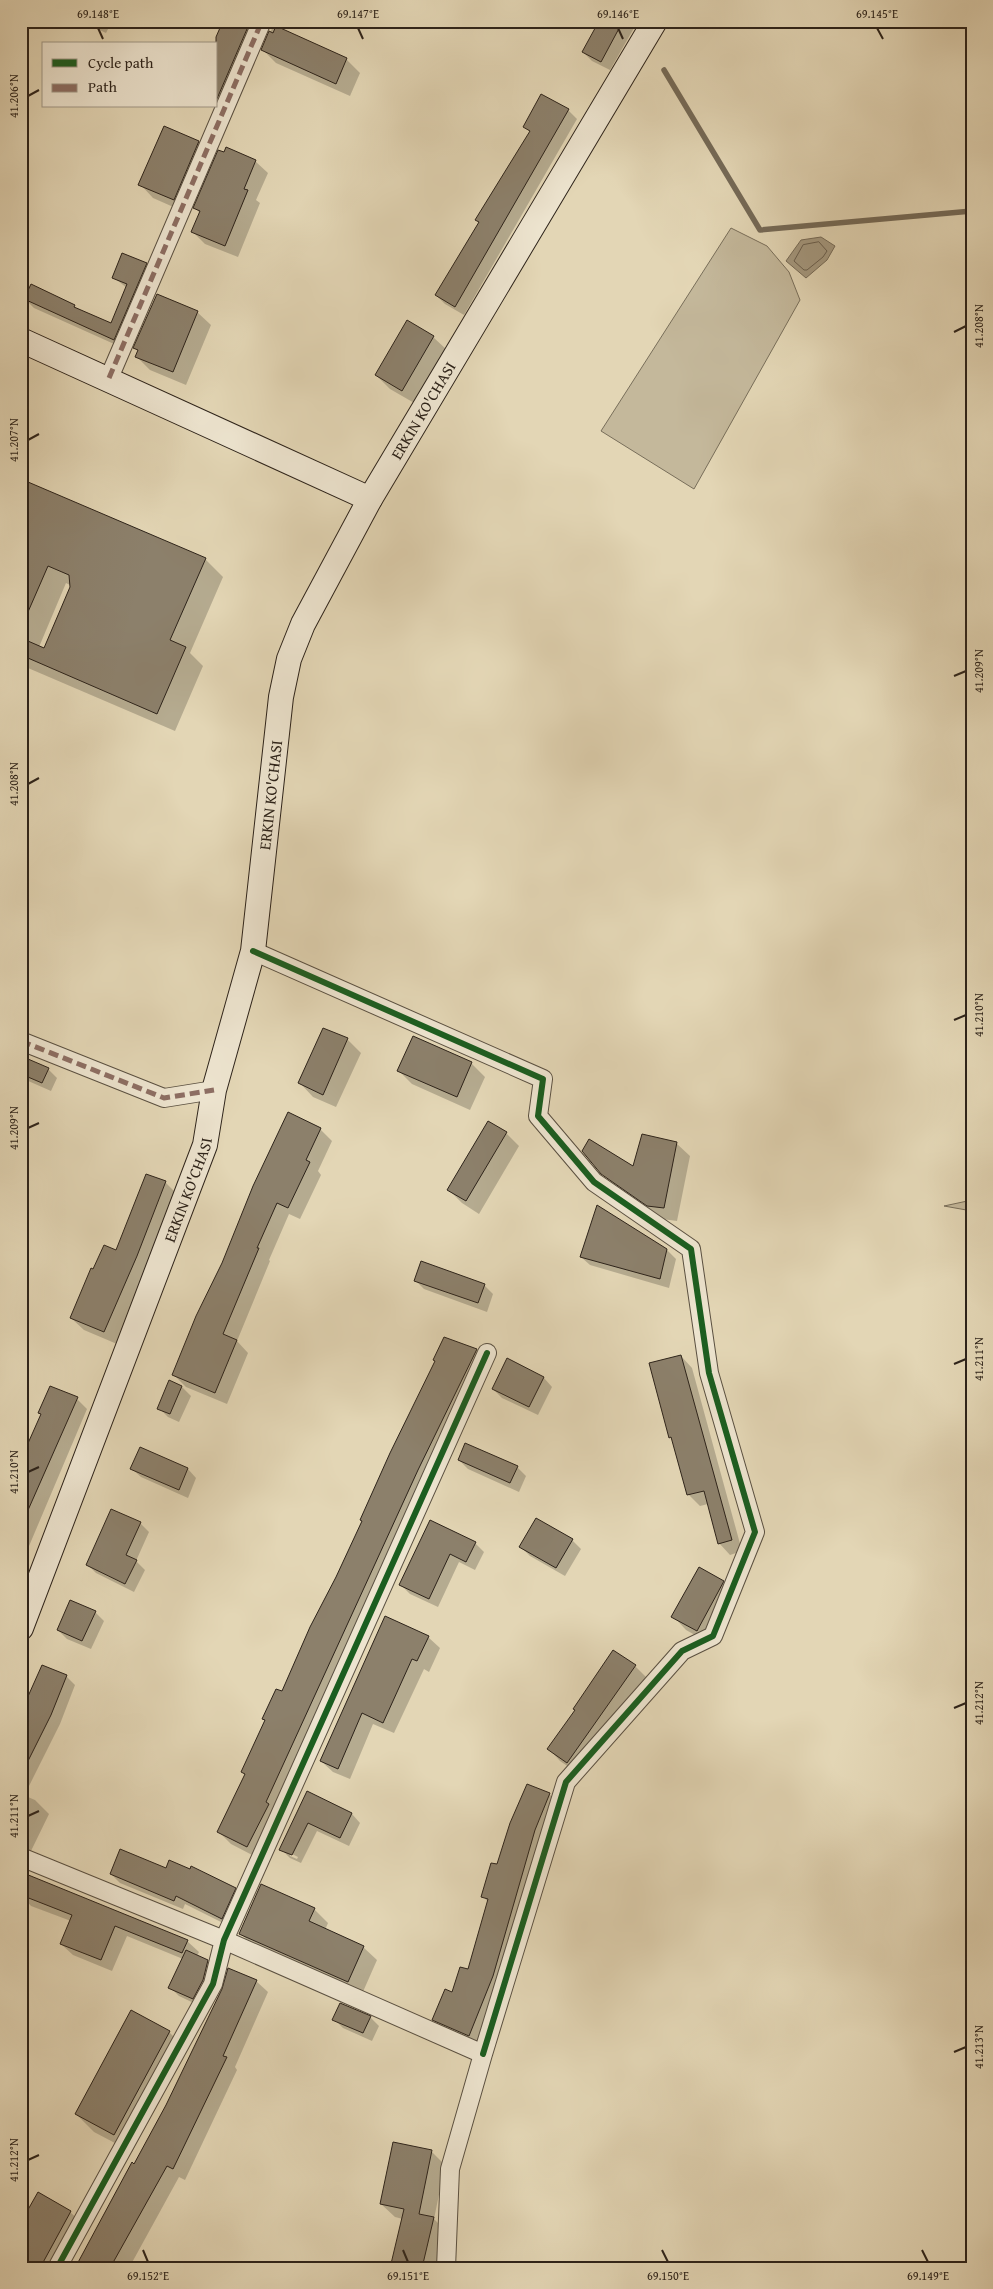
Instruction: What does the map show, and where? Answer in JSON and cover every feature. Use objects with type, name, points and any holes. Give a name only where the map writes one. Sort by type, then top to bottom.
[{"type":"main road","name":"ERKIN KO'CHASI","points":[[21,1628],[206,1145],[214,1090],[252,951],[281,697],[289,659],[303,624],[370,499],[655,21]]},
{"type":"main road","points":[[21,340],[109,378],[370,499]]},
{"type":"street","points":[[109,378],[262,21]]},
{"type":"street","points":[[252,951],[543,1079],[538,1116],[594,1182],[691,1249],[709,1372],[755,1532],[713,1636],[682,1650],[566,1782],[450,2169],[446,2268]]},
{"type":"street","points":[[21,1041],[164,1098],[214,1090]]},
{"type":"street","points":[[57,2268],[213,1984],[224,1940],[487,1353]]},
{"type":"street","points":[[21,1857],[224,1940],[483,2054]]},
{"type":"shaded area","points":[[731,228],[767,246],[789,272],[800,300],[694,489],[601,431]]},
{"type":"shaded area","points":[[972,1200],[972,1211],[944,1206]]},
{"type":"water","points":[[821,237],[835,246],[827,260],[806,278],[786,261],[801,240]]},
{"type":"building","points":[[223,21],[250,22],[218,96],[218,42],[216,42],[216,37]]},
{"type":"building","points":[[599,21],[623,21],[601,62],[582,52]]},
{"type":"building","points":[[276,26],[347,58],[336,84],[261,50],[269,31],[273,33]]},
{"type":"building","points":[[541,94],[569,109],[455,307],[435,295],[479,222],[475,220],[530,131],[523,127]]},
{"type":"building","points":[[164,126],[199,141],[174,200],[138,185]]},
{"type":"building","points":[[226,147],[256,160],[244,189],[248,190],[225,246],[191,232],[200,211],[193,208],[218,150],[224,152]]},
{"type":"building","points":[[122,253],[147,263],[114,340],[24,299],[31,284],[75,305],[74,307],[111,323],[127,284],[112,278]]},
{"type":"building","points":[[157,294],[198,311],[173,372],[135,357],[138,350],[133,348]]},
{"type":"building","points":[[407,320],[434,336],[402,391],[375,375]]},
{"type":"building","points":[[21,479],[206,558],[170,640],[186,647],[157,714],[21,655],[21,638],[44,648],[70,587],[69,575],[48,566],[21,628]]},
{"type":"building","points":[[323,1028],[348,1038],[323,1095],[298,1083]]},
{"type":"building","points":[[413,1036],[472,1062],[457,1097],[397,1071]]},
{"type":"building","points":[[21,1056],[49,1068],[42,1083],[21,1074]]},
{"type":"building","points":[[288,1112],[321,1128],[306,1160],[310,1162],[288,1208],[277,1203],[257,1248],[259,1248],[223,1334],[237,1340],[215,1393],[172,1375],[196,1316],[222,1263],[253,1186]]},
{"type":"building","points":[[488,1121],[507,1132],[466,1201],[447,1190]]},
{"type":"building","points":[[642,1134],[677,1142],[664,1208],[647,1206],[601,1174],[582,1151],[589,1139],[633,1166]]},
{"type":"building","points":[[146,1174],[166,1181],[137,1256],[104,1332],[70,1318],[91,1268],[93,1269],[104,1245],[116,1250]]},
{"type":"building","points":[[597,1205],[667,1249],[660,1279],[580,1257]]},
{"type":"building","points":[[421,1261],[485,1284],[478,1303],[414,1281]]},
{"type":"building","points":[[444,1337],[477,1349],[418,1470],[266,1802],[269,1804],[247,1847],[217,1832],[245,1774],[241,1772],[265,1720],[262,1719],[276,1689],[282,1691],[310,1627],[362,1521],[360,1520],[435,1361],[433,1360]]},
{"type":"building","points":[[681,1355],[732,1540],[718,1544],[704,1491],[687,1495],[671,1437],[669,1438],[649,1363]]},
{"type":"building","points":[[507,1358],[544,1377],[529,1407],[492,1389]]},
{"type":"building","points":[[169,1380],[182,1386],[170,1414],[157,1409]]},
{"type":"building","points":[[50,1386],[78,1397],[21,1526],[21,1466],[28,1451],[25,1450],[41,1414],[38,1413]]},
{"type":"building","points":[[465,1443],[518,1466],[510,1483],[458,1460]]},
{"type":"building","points":[[140,1447],[188,1468],[179,1490],[130,1469]]},
{"type":"building","points":[[111,1509],[141,1522],[126,1555],[137,1560],[125,1584],[86,1565]]},
{"type":"building","points":[[536,1518],[573,1539],[556,1568],[519,1547]]},
{"type":"building","points":[[430,1520],[476,1542],[466,1562],[450,1554],[429,1599],[399,1585]]},
{"type":"building","points":[[699,1567],[724,1581],[697,1631],[671,1617]]},
{"type":"building","points":[[70,1600],[96,1611],[82,1641],[57,1630]]},
{"type":"building","points":[[385,1616],[429,1636],[417,1661],[412,1659],[383,1723],[362,1713],[338,1769],[320,1761]]},
{"type":"building","points":[[613,1650],[636,1665],[567,1763],[547,1749],[575,1710],[573,1709]]},
{"type":"building","points":[[42,1665],[67,1675],[51,1715],[21,1775],[21,1712]]},
{"type":"building","points":[[527,1784],[550,1793],[535,1830],[493,1976],[469,2036],[432,2020],[445,1989],[452,1992],[460,1967],[468,1969],[488,1899],[481,1897],[491,1863],[497,1864],[510,1823]]},
{"type":"building","points":[[307,1791],[352,1813],[340,1838],[308,1823],[292,1855],[279,1850]]},
{"type":"building","points":[[120,1849],[166,1868],[169,1860],[190,1869],[191,1866],[236,1888],[222,1919],[176,1896],[174,1901],[110,1874]]},
{"type":"building","points":[[21,1872],[188,1940],[182,1953],[115,1926],[101,1960],[60,1944],[72,1915],[21,1895]]},
{"type":"building","points":[[261,1884],[315,1908],[309,1921],[364,1946],[348,1982],[239,1934]]},
{"type":"building","points":[[186,1950],[208,1960],[203,1980],[193,1999],[168,1988]]},
{"type":"building","points":[[228,1968],[257,1980],[223,2056],[227,2057],[173,2169],[167,2166],[110,2268],[75,2268],[132,2162],[134,2164],[166,2105],[222,1989]]},
{"type":"building","points":[[340,2003],[371,2016],[363,2033],[332,2020]]},
{"type":"building","points":[[131,2010],[170,2031],[114,2135],[75,2114]]},
{"type":"building","points":[[393,2142],[432,2150],[419,2214],[434,2217],[422,2268],[390,2268],[404,2209],[380,2204]]},
{"type":"building","points":[[38,2192],[71,2211],[40,2268],[21,2268],[21,2222]]},
{"type":"waterway","points":[[664,70],[760,230],[972,211]]},
{"type":"marked path","points":[[109,378],[262,21]]},
{"type":"marked path","points":[[21,1041],[164,1098],[214,1090]]},
{"type":"cycle path","points":[[253,951],[543,1079],[538,1116],[594,1182],[691,1249],[709,1373],[755,1532],[713,1636],[682,1651],[566,1782],[483,2054]]},
{"type":"cycle path","points":[[57,2268],[213,1984],[224,1940],[487,1353]]}]
